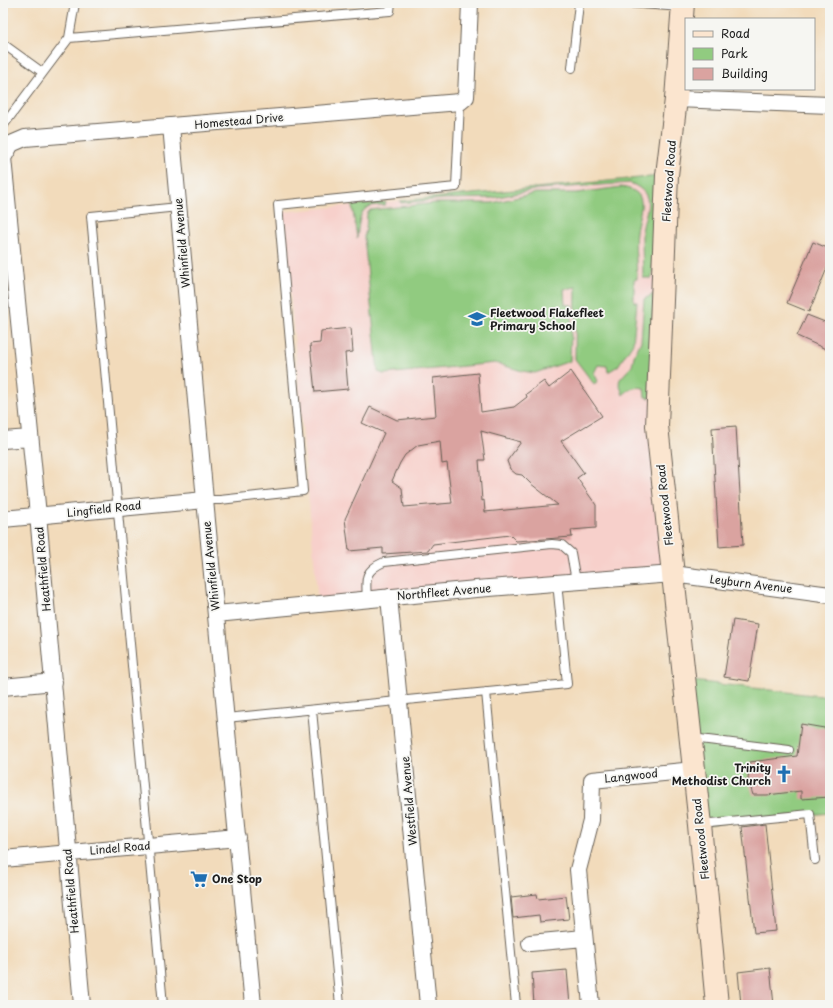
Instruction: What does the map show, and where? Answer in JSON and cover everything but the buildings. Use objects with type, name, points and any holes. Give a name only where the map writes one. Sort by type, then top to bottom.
[{"type":"street","points":[[463,99],[470,3]]},
{"type":"street","name":"Fleetwood Road","points":[[683,5],[676,99],[668,175],[657,426],[691,738],[717,1005]]},
{"type":"street","name":"Homestead Drive","points":[[7,141],[25,138],[463,99]]},
{"type":"street","points":[[676,99],[830,105]]},
{"type":"street","name":"Whinfield Avenue","points":[[171,126],[205,500],[254,1005]]},
{"type":"street","name":"Heathfield Road","points":[[7,141],[3,158],[54,682],[82,1005]]},
{"type":"street","points":[[3,440],[30,438]]},
{"type":"street","name":"Lingfield Road","points":[[3,519],[116,507],[205,500]]},
{"type":"street","name":"Northfleet Avenue","points":[[216,614],[557,582],[673,574]]},
{"type":"street","name":"Leyburn Avenue","points":[[673,574],[830,595]]},
{"type":"street","name":"Westfield Avenue","points":[[389,597],[428,1005]]},
{"type":"street","points":[[3,687],[54,682]]},
{"type":"street","name":"Langwood","points":[[584,938],[578,870],[591,820],[592,780],[694,770]]},
{"type":"street","name":"Lindel Road","points":[[3,859],[238,838]]},
{"type":"street","points":[[530,943],[584,938],[591,1005]]},
{"type":"lane","points":[[3,126],[42,72],[69,38],[75,3]]},
{"type":"lane","points":[[69,38],[390,11],[390,3]]},
{"type":"lane","points":[[572,68],[579,3]]},
{"type":"lane","points":[[626,3],[683,5]]},
{"type":"lane","points":[[6,46],[42,72]]},
{"type":"lane","points":[[205,500],[220,500],[303,491],[278,205],[456,187],[463,99]]},
{"type":"lane","points":[[163,1005],[116,507],[91,216],[178,207]]},
{"type":"lane","points":[[367,599],[367,575],[373,567],[384,562],[552,544],[562,545],[571,553],[576,581]]},
{"type":"lane","points":[[226,718],[567,684],[557,582]]},
{"type":"lane","points":[[486,692],[516,1005]]},
{"type":"lane","points":[[312,710],[340,1005]]},
{"type":"lane","points":[[691,738],[789,750]]},
{"type":"lane","points":[[700,825],[810,814],[815,860]]},
{"type":"shaded area","name":"Fleetwood Flakefleet Primary School","points":[[667,175],[657,426],[673,574],[318,604],[283,212]]},
{"type":"green space","points":[[660,176],[652,278],[643,278],[642,234],[648,205],[647,199],[645,193],[630,183],[539,189],[493,198],[443,199],[401,203],[400,201]]},
{"type":"green space","points":[[621,187],[637,193],[640,198],[641,210],[635,238],[637,279],[634,280],[634,302],[637,302],[633,343],[618,366],[608,372],[607,366],[598,365],[594,373],[598,381],[594,384],[575,359],[576,287],[564,289],[565,305],[572,305],[570,361],[535,373],[522,371],[495,363],[384,374],[378,372],[364,237],[367,214],[370,210],[436,203],[492,203],[536,193],[577,193]]},
{"type":"green space","points":[[386,202],[385,205],[370,206],[362,212],[357,238],[352,205]]},
{"type":"green space","points":[[654,294],[650,398],[645,397],[644,388],[641,387],[632,388],[623,395],[619,383],[620,379],[632,366],[634,356],[641,341],[644,299]]},
{"type":"green space","points":[[684,680],[830,697],[830,813],[700,825]]},
{"type":"place","name":"Fleetwood Flakefleet Primary School","points":[[477,319]]},
{"type":"place","name":"Trinity Methodist Church","points":[[784,774]]},
{"type":"place","name":"One Stop","points":[[199,879]]}]
